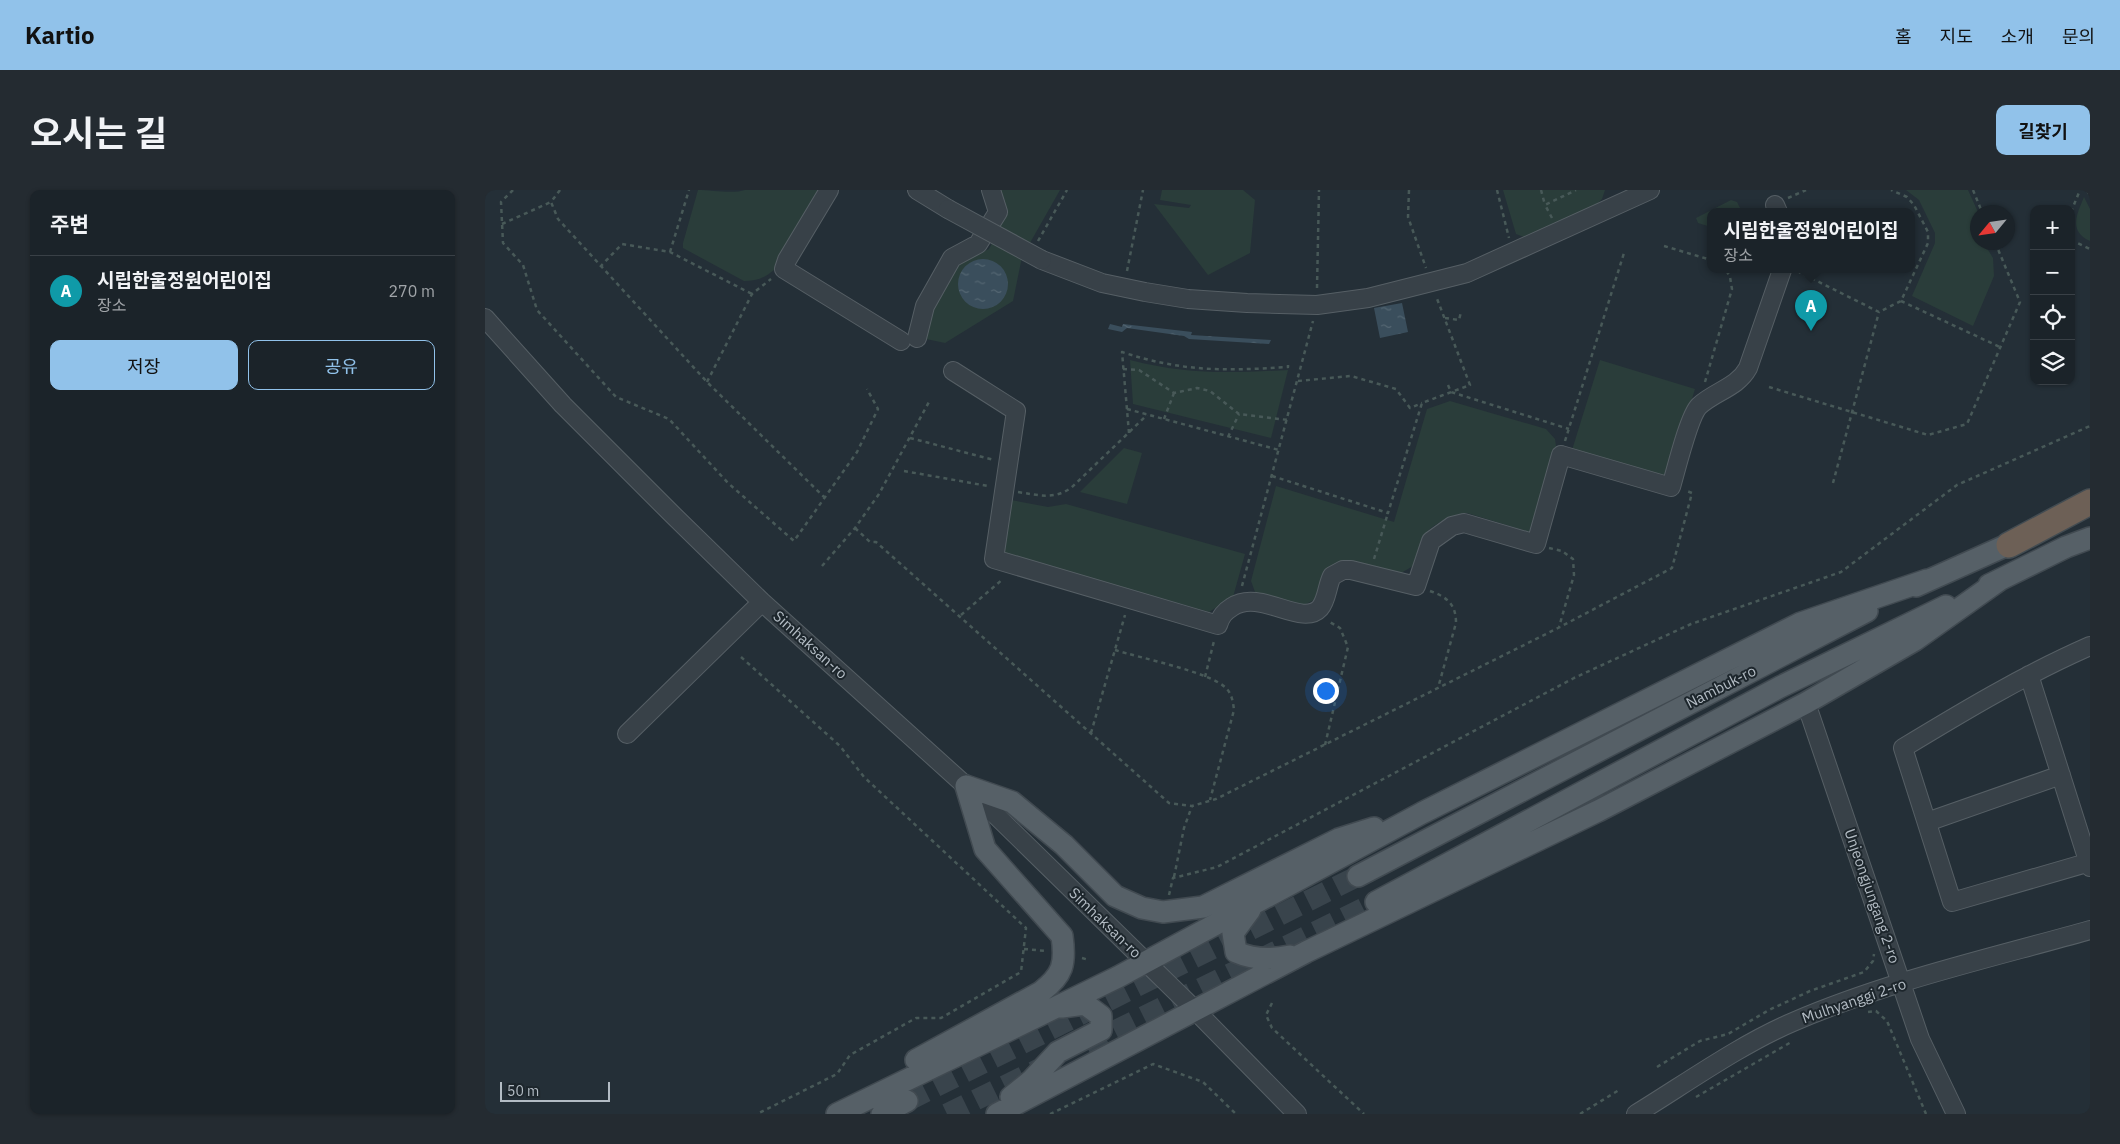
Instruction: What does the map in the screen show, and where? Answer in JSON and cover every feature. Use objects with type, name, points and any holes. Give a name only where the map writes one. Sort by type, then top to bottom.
[{"type":"highway","points":[[2009,545],[2090,502]]},
{"type":"main road","name":"Nambuk-ro","points":[[1358,876],[1927,580],[2090,510]]},
{"type":"main road","name":"Nambuk-ro","points":[[1376,902],[1780,687],[2001,578],[2066,547],[2090,538]]},
{"type":"main road","points":[[997,1114],[1306,952],[1598,811],[1807,703],[1915,640],[2001,578]]},
{"type":"main road","points":[[837,1114],[1146,962],[1421,813],[1801,623],[1927,580]]},
{"type":"main road","points":[[966,786],[1012,802],[1064,845],[1115,896],[1142,908],[1163,912],[1203,908],[1339,840],[1421,813]]},
{"type":"main road","points":[[823,1114],[850,1095],[1041,992],[1057,980],[1065,953],[1062,936],[985,849],[966,786]]},
{"type":"main road","points":[[1257,902],[1233,933],[1236,952],[1249,958],[1275,959],[1306,952]]},
{"type":"main road","points":[[989,1114],[1032,1080],[1058,1052],[1101,1030],[1101,1016],[1085,1004],[1053,1008]]},
{"type":"main road","points":[[882,1114],[907,1101]]},
{"type":"street","points":[[829,190],[784,269],[909,339],[952,258],[979,244],[999,212],[991,190]]},
{"type":"street","points":[[917,190],[1042,260],[1102,283],[1189,299],[1247,304],[1317,305],[1368,298],[1467,273],[1513,254],[1650,190]]},
{"type":"street","points":[[953,372],[1015,412],[994,559],[1218,625],[1221,616],[1237,604],[1252,600],[1303,614],[1312,614],[1324,602],[1329,581],[1337,572],[1351,570],[1416,586],[1431,541],[1452,526],[1464,523],[1536,544],[1561,455],[1671,487],[1697,407],[1733,385],[1745,373],[1781,273]]},
{"type":"street","name":"Simhaksan-ro","points":[[485,318],[563,405],[762,602],[966,786],[1195,1010],[1297,1114]]},
{"type":"street","points":[[627,734],[762,602]]},
{"type":"street","points":[[2029,675],[2089,864],[1952,902],[1903,748],[2029,675],[2090,646]]},
{"type":"street","name":"Unjeongjungang 2-ro","points":[[1807,703],[1920,1038],[1956,1114]]},
{"type":"street","points":[[1927,822],[2061,775]]},
{"type":"street","name":"Mulhyanggi 2-ro","points":[[1636,1114],[1759,1039],[1825,1009],[1901,983],[2090,930]]},
{"type":"path","points":[[513,190],[501,202],[503,243],[523,265],[537,310],[616,397],[669,419],[728,483],[794,541],[826,499],[857,452],[877,409],[867,389]]},
{"type":"path","points":[[502,224],[551,202],[560,190]]},
{"type":"path","points":[[671,252],[689,190]]},
{"type":"path","points":[[1037,242],[1067,190]]},
{"type":"path","points":[[1123,288],[1143,190]]},
{"type":"path","points":[[1237,604],[1317,305],[1319,190]]},
{"type":"path","points":[[1298,381],[1351,376],[1396,389],[1410,408],[1470,385],[1408,217],[1409,190]]},
{"type":"path","points":[[1497,190],[1513,254]]},
{"type":"path","points":[[1541,190],[1545,205],[1559,232]]},
{"type":"path","points":[[1545,205],[1577,190]]},
{"type":"path","points":[[1891,190],[1907,197],[1914,205],[1928,232],[1928,242],[1915,270]]},
{"type":"path","points":[[1973,190],[1979,205]]},
{"type":"path","points":[[2074,205],[2080,190]]},
{"type":"path","points":[[2087,190],[2090,197]]},
{"type":"path","points":[[551,202],[557,219],[600,267],[707,382],[826,499]]},
{"type":"path","points":[[2075,242],[2090,249]]},
{"type":"path","points":[[600,267],[622,244],[671,252],[752,294]]},
{"type":"path","points":[[1664,246],[1707,259]]},
{"type":"path","points":[[1769,387],[1928,435],[1967,424],[2020,302],[1998,250]]},
{"type":"path","points":[[1561,455],[1624,253]]},
{"type":"path","points":[[707,382],[752,294],[784,269]]},
{"type":"path","points":[[1697,407],[1732,289],[1728,273]]},
{"type":"path","points":[[1801,273],[1879,312]]},
{"type":"path","points":[[1833,483],[1879,312],[1901,301],[1914,273]]},
{"type":"path","points":[[1901,301],[2000,347]]},
{"type":"path","points":[[1445,318],[1459,320],[1461,312]]},
{"type":"path","points":[[1129,432],[1122,352],[1166,364],[1207,371],[1288,367],[1288,365]]},
{"type":"path","points":[[1123,369],[1139,370],[1174,393],[1197,388],[1210,391],[1239,414],[1287,420]]},
{"type":"path","points":[[1448,385],[1451,392],[1569,429]]},
{"type":"path","points":[[1164,419],[1174,393]]},
{"type":"path","points":[[822,566],[855,528],[879,494],[930,400]]},
{"type":"path","points":[[1369,574],[1422,403]]},
{"type":"path","points":[[1127,409],[1279,450]]},
{"type":"path","points":[[1228,436],[1239,414]]},
{"type":"path","points":[[904,471],[1047,497],[1061,495],[1071,488],[1147,415]]},
{"type":"path","points":[[1173,878],[1217,867],[1574,678],[1691,624],[1841,572],[1957,485],[2090,426]]},
{"type":"path","points":[[910,437],[1008,464]]},
{"type":"path","points":[[1272,476],[1388,513]]},
{"type":"path","points":[[855,528],[870,542],[876,542],[961,615],[1169,803],[1192,806],[1210,800],[1325,745],[1558,628],[1672,568],[1692,493],[1671,487]]},
{"type":"path","points":[[1536,544],[1562,552],[1573,559],[1574,575],[1558,628]]},
{"type":"path","points":[[961,615],[1018,566]]},
{"type":"path","points":[[1416,586],[1443,596],[1451,602],[1456,612],[1456,623],[1438,688]]},
{"type":"path","points":[[1091,733],[1129,599]]},
{"type":"path","points":[[1303,614],[1333,622],[1340,628],[1348,647],[1325,745]]},
{"type":"path","points":[[1205,677],[1218,625]]},
{"type":"path","points":[[1115,650],[1205,677],[1219,682],[1228,690],[1233,699],[1234,710],[1210,800]]},
{"type":"path","points":[[741,657],[840,746],[864,777],[1026,928],[1021,972],[941,1018],[916,1018],[850,1055],[837,1074],[757,1114]]},
{"type":"path","points":[[1163,912],[1173,878],[1183,828],[1192,806]]},
{"type":"path","points":[[1657,1067],[1700,1041],[1728,1034],[1769,1010],[1810,991],[1864,972],[1873,961],[1875,950]]},
{"type":"path","points":[[1271,1003],[1266,1015],[1272,1028],[1364,1114]]},
{"type":"path","points":[[1865,1012],[1876,1011],[1887,1021],[1926,1114]]},
{"type":"path","points":[[1689,1101],[1794,1041]]},
{"type":"path","points":[[1050,1114],[1153,1064],[1203,1082],[1236,1114]]},
{"type":"path","points":[[1580,1114],[1619,1090]]},
{"type":"green space","points":[[698,190],[729,192],[745,190],[818,190],[775,269],[761,278],[744,281],[683,248]]},
{"type":"green space","points":[[999,190],[1060,190],[1022,257],[1013,301],[945,343],[926,339],[932,311],[958,264],[989,249],[1007,214]]},
{"type":"green space","points":[[1162,190],[1243,190],[1255,200],[1250,253],[1208,275],[1154,204],[1189,208],[1191,205],[1160,200]]},
{"type":"green space","points":[[1503,190],[1605,190],[1602,199],[1595,206],[1524,237],[1516,234]]},
{"type":"green space","points":[[1906,190],[1968,190],[1975,205],[1970,205],[1970,250],[1988,250],[1993,258],[1994,276],[1973,326],[1912,296],[1935,243],[1935,233],[1919,200]]},
{"type":"green space","points":[[2084,197],[2090,209],[2090,241],[2079,232],[2076,222]]},
{"type":"green space","points":[[1731,200],[1737,202],[1740,208],[1715,208]]},
{"type":"green space","points":[[1707,212],[1707,226],[1698,223],[1696,218]]},
{"type":"green space","points":[[1130,360],[1190,371],[1247,372],[1288,370],[1271,438],[1133,404]]},
{"type":"green space","points":[[1600,360],[1695,389],[1667,480],[1572,450]]},
{"type":"green space","points":[[1450,401],[1546,429],[1555,439],[1556,446],[1529,532],[1467,513],[1456,515],[1443,520],[1427,532],[1422,540],[1413,566],[1401,573],[1349,562],[1339,563],[1330,568],[1322,580],[1316,599],[1304,605],[1255,592],[1251,581],[1276,486],[1394,522],[1427,409]]},
{"type":"green space","points":[[1124,448],[1142,453],[1127,504],[1080,492]]},
{"type":"green space","points":[[1011,500],[1048,507],[1066,504],[1245,554],[1233,597],[1209,612],[1002,553]]},
{"type":"water","points":[[978,259],[988,259],[1001,266],[1008,279],[1008,289],[1001,302],[988,309],[978,309],[969,305],[962,298],[958,289],[958,279],[962,270],[969,263]]},
{"type":"water","points":[[1402,303],[1408,332],[1380,338],[1374,308]]},
{"type":"water","points":[[1110,324],[1122,327],[1123,324],[1192,332],[1191,335],[1271,340],[1269,344],[1189,339],[1184,336],[1127,328],[1122,332],[1108,329]]},
{"type":"tunnel","points":[[907,1101],[1358,876]]},
{"type":"tunnel","points":[[1086,1045],[1376,902]]},
{"type":"tunnel","points":[[947,1114],[1039,1069]]},
{"type":"place","name":"시립한울정원어린이집","points":[[1811,331]]}]
